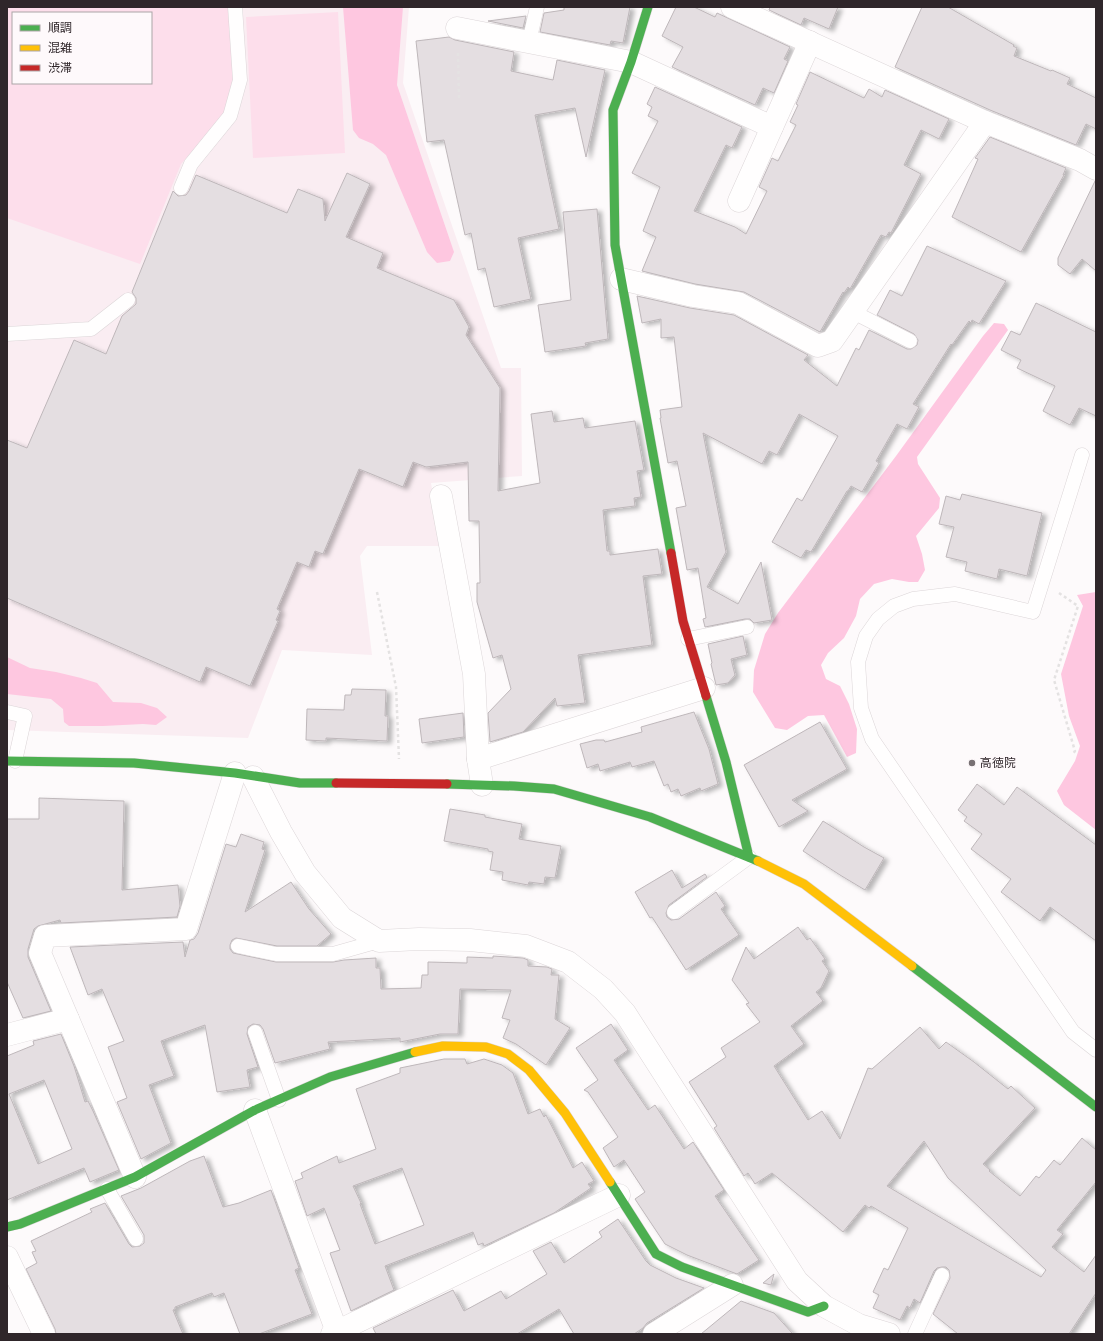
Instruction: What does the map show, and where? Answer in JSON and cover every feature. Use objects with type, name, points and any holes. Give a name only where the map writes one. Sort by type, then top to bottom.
[{"type":"street","points":[[648,7],[631,62],[613,110],[615,244],[683,621],[726,762],[749,857]]},
{"type":"street","points":[[735,8],[985,122],[1080,160],[1096,169]]},
{"type":"street","points":[[457,28],[631,62],[772,128]]},
{"type":"street","points":[[739,201],[810,42]]},
{"type":"street","points":[[621,279],[693,296],[738,303],[818,346],[832,341],[985,122]]},
{"type":"street","points":[[441,496],[474,674],[478,759],[482,786]]},
{"type":"street","points":[[478,759],[704,688]]},
{"type":"street","points":[[11,761],[134,763],[244,775],[300,783],[400,783],[554,789],[650,817],[749,857],[804,884],[1094,1103]]},
{"type":"street","points":[[244,775],[282,832],[305,873],[342,918],[379,941],[419,939],[470,940],[526,946],[568,962],[603,989],[625,1012],[797,1281],[824,1306],[859,1325],[889,1334]]},
{"type":"street","points":[[135,1177],[40,953],[45,936],[186,929],[244,775]]},
{"type":"street","points":[[7,1035],[68,1019]]},
{"type":"street","points":[[7,1227],[20,1224],[135,1177],[255,1110],[330,1077],[404,1054],[443,1046],[486,1047],[508,1054],[529,1070],[565,1113],[656,1254],[682,1267],[808,1312],[824,1306]]},
{"type":"street","points":[[255,1110],[338,1333],[619,1195]]},
{"type":"street","points":[[7,1257],[44,1334]]},
{"type":"street","points":[[654,1334],[732,1285]]},
{"type":"lane","points":[[181,188],[191,164],[230,116],[240,80],[235,7]]},
{"type":"lane","points":[[529,42],[537,7]]},
{"type":"lane","points":[[7,334],[91,329],[128,300]]},
{"type":"lane","points":[[853,312],[910,342]]},
{"type":"lane","points":[[1082,455],[1033,612],[955,594],[913,599],[894,606],[878,619],[866,636],[858,662],[861,708],[872,739],[1073,1032],[1096,1050]]},
{"type":"lane","points":[[688,639],[747,627]]},
{"type":"lane","points":[[7,712],[25,716],[11,761]]},
{"type":"lane","points":[[674,912],[749,857]]},
{"type":"lane","points":[[238,946],[276,954],[333,954],[379,941]]},
{"type":"lane","points":[[255,1032],[278,1100]]},
{"type":"lane","points":[[107,1189],[136,1239]]},
{"type":"lane","points":[[915,1334],[942,1276]]},
{"type":"path","points":[[1043,582],[1078,606],[1054,680],[1075,751],[1072,754]]},
{"type":"path","points":[[377,592],[396,687],[400,783]]},
{"type":"shaded area","points":[[7,7],[409,7],[403,83],[501,368],[521,368],[522,476],[431,483],[442,546],[367,546],[360,556],[372,655],[282,650],[248,738],[7,730]]},
{"type":"shaded area","points":[[7,7],[230,7],[234,79],[225,114],[181,164],[140,264],[7,218]]},
{"type":"shaded area","points":[[343,7],[403,7],[397,85],[454,252],[450,261],[437,263],[427,252],[386,155],[373,144],[359,138],[353,130]]},
{"type":"shaded area","points":[[338,12],[345,153],[253,158],[246,17]]},
{"type":"shaded area","points":[[994,323],[1004,324],[1008,330],[917,457],[918,464],[940,498],[939,508],[916,536],[925,570],[918,582],[892,579],[874,584],[860,599],[856,616],[844,638],[828,653],[821,665],[826,679],[840,686],[849,704],[857,729],[856,753],[847,757],[824,715],[808,716],[787,730],[775,728],[753,692],[754,670],[765,634],[778,613]]},
{"type":"shaded area","points":[[1096,592],[1096,830],[1064,805],[1057,791],[1075,761],[1080,746],[1069,716],[1061,674],[1083,606],[1077,595]]},
{"type":"shaded area","points":[[7,657],[30,668],[56,672],[97,683],[113,702],[141,703],[157,708],[167,717],[156,725],[69,726],[64,722],[63,709],[51,699],[7,694]]},
{"type":"building","points":[[564,7],[630,7],[623,43],[611,41],[610,45],[540,32],[544,13],[564,10]]},
{"type":"building","points":[[676,7],[694,7],[715,17],[717,13],[790,47],[784,59],[788,61],[774,93],[763,88],[755,105],[672,67],[683,47],[662,36]]},
{"type":"building","points":[[770,7],[838,7],[829,29],[804,18],[801,25],[769,10]]},
{"type":"building","points":[[922,7],[948,7],[1014,45],[1013,46],[1017,48],[1014,56],[1070,78],[1067,84],[1096,98],[1096,129],[1086,124],[1076,145],[990,110],[895,67]]},
{"type":"building","points":[[526,16],[523,28],[488,21]]},
{"type":"building","points":[[449,37],[455,40],[514,52],[511,71],[553,80],[557,60],[605,70],[586,157],[575,108],[535,115],[559,229],[518,238],[531,299],[494,307],[485,268],[478,270],[471,233],[465,235],[444,140],[427,142],[416,41]]},
{"type":"building","points":[[810,72],[864,98],[869,89],[882,97],[885,90],[949,119],[939,139],[921,130],[904,165],[921,174],[891,233],[889,232],[886,237],[881,235],[850,289],[848,287],[844,293],[843,292],[820,332],[744,292],[695,284],[642,271],[656,237],[643,231],[660,187],[632,173],[658,121],[648,116],[652,107],[647,104],[655,87],[742,127],[732,148],[726,145],[694,211],[735,227],[746,234],[767,191],[759,187],[772,158],[778,161],[796,125],[790,122]]},
{"type":"building","points":[[990,137],[1066,168],[1064,175],[1021,252],[952,217],[978,159],[975,158]]},
{"type":"building","points":[[347,173],[370,184],[346,237],[383,253],[377,268],[454,300],[469,327],[466,335],[500,388],[498,491],[540,483],[531,414],[552,411],[554,422],[583,418],[585,428],[635,421],[644,470],[637,471],[641,497],[634,498],[635,506],[603,510],[607,551],[610,551],[610,555],[658,549],[662,574],[643,576],[652,645],[578,655],[585,703],[557,706],[555,698],[523,732],[490,742],[488,713],[511,689],[502,655],[493,658],[477,602],[477,583],[480,583],[479,521],[469,521],[468,462],[426,467],[413,462],[403,487],[359,469],[323,554],[315,551],[309,567],[297,562],[277,609],[280,611],[276,620],[278,621],[250,686],[206,667],[200,682],[7,598],[7,440],[27,448],[74,340],[106,354],[122,316],[136,304],[136,298],[132,292],[173,191],[178,196],[186,195],[196,175],[287,213],[298,189],[323,199],[325,221]]},
{"type":"building","points":[[1095,181],[1096,271],[1082,259],[1070,274],[1058,265],[1058,258]]},
{"type":"building","points":[[597,209],[608,339],[585,343],[586,346],[545,352],[538,305],[571,300],[563,212]]},
{"type":"building","points":[[927,246],[1006,281],[979,324],[972,320],[971,323],[969,321],[952,345],[951,344],[913,404],[919,407],[907,429],[897,424],[876,461],[879,463],[862,492],[851,486],[811,552],[806,550],[801,558],[772,542],[797,498],[802,501],[838,436],[799,414],[777,455],[769,451],[762,464],[703,433],[726,552],[707,587],[738,604],[761,562],[772,620],[754,623],[750,619],[745,619],[705,627],[703,619],[706,618],[698,568],[687,570],[676,508],[686,506],[677,461],[668,463],[660,418],[660,410],[682,407],[674,337],[661,338],[661,319],[642,323],[637,296],[690,308],[734,315],[808,355],[804,360],[837,386],[856,348],[859,350],[869,330],[907,349],[911,349],[917,345],[918,340],[914,334],[877,315],[890,290],[902,296]]},
{"type":"building","points":[[1036,303],[1096,332],[1096,416],[1079,408],[1070,425],[1043,411],[1055,386],[1017,368],[1021,360],[1001,350],[1011,331],[1020,335]]},
{"type":"building","points":[[962,494],[1042,513],[1027,576],[999,569],[997,579],[965,571],[967,562],[946,557],[954,527],[939,524],[946,496],[960,500]]},
{"type":"building","points":[[743,636],[747,655],[731,659],[735,675],[728,683],[716,685],[708,644]]},
{"type":"building","points":[[352,689],[386,690],[385,716],[388,716],[387,741],[326,738],[326,741],[306,740],[307,709],[344,710],[345,695],[351,695]]},
{"type":"building","points":[[694,712],[709,749],[718,784],[701,791],[700,788],[681,796],[678,789],[671,792],[668,784],[664,786],[654,761],[632,767],[630,762],[600,771],[598,764],[587,768],[580,744],[596,740],[604,740],[605,742],[642,732],[641,727]]},
{"type":"building","points":[[463,713],[464,737],[422,743],[419,719]]},
{"type":"building","points":[[820,722],[847,769],[792,800],[808,811],[779,827],[744,765]]},
{"type":"building","points":[[977,784],[1004,805],[1017,787],[1096,845],[1096,941],[1050,907],[1040,921],[1001,892],[1011,879],[971,849],[982,834],[964,821],[967,817],[958,810]]},
{"type":"building","points":[[39,798],[124,801],[122,890],[178,885],[180,906],[177,917],[61,923],[60,920],[38,926],[34,929],[28,949],[28,957],[51,1011],[23,1018],[7,982],[7,819],[39,819]]},
{"type":"building","points":[[450,809],[485,815],[485,817],[522,824],[519,839],[561,846],[555,878],[545,877],[544,884],[529,882],[528,885],[502,880],[503,872],[490,870],[493,852],[488,851],[488,849],[444,841]]},
{"type":"building","points":[[823,821],[884,858],[865,890],[803,851]]},
{"type":"building","points":[[241,834],[264,842],[262,849],[265,850],[245,912],[291,882],[309,909],[331,934],[317,946],[277,946],[236,938],[232,940],[230,945],[230,949],[233,953],[276,962],[333,962],[376,958],[376,968],[380,968],[381,989],[421,988],[422,975],[428,975],[428,962],[467,963],[467,957],[493,958],[493,956],[523,958],[528,960],[528,966],[547,967],[552,969],[551,975],[559,975],[555,1019],[570,1028],[546,1065],[516,1044],[503,1038],[510,1020],[502,1018],[511,990],[460,989],[458,1034],[440,1034],[400,1042],[400,1038],[328,1042],[330,1049],[275,1063],[263,1029],[260,1025],[253,1024],[248,1027],[247,1034],[258,1067],[247,1070],[250,1087],[217,1092],[205,1025],[161,1041],[174,1076],[149,1085],[171,1143],[141,1159],[117,1102],[127,1098],[108,1047],[124,1041],[102,989],[88,995],[70,947],[183,942],[185,957],[190,940],[194,939],[198,933],[226,844],[236,847]]},
{"type":"building","points":[[672,870],[682,888],[705,874],[707,877],[669,905],[666,913],[667,917],[671,920],[679,919],[716,892],[725,906],[721,909],[739,935],[686,970],[652,917],[650,918],[635,892]]},
{"type":"building","points":[[798,927],[807,940],[810,938],[825,959],[822,961],[829,971],[821,988],[816,992],[823,1001],[791,1026],[804,1044],[774,1066],[808,1120],[822,1111],[840,1139],[868,1068],[872,1069],[920,1027],[939,1049],[946,1042],[1008,1089],[1011,1086],[1035,1108],[983,1164],[990,1170],[989,1171],[1020,1196],[1036,1176],[1039,1178],[1054,1160],[1060,1165],[1082,1138],[1096,1150],[1096,1182],[1057,1230],[1063,1234],[1052,1247],[1084,1272],[1096,1255],[1096,1293],[1069,1334],[958,1334],[933,1314],[950,1278],[949,1270],[946,1267],[937,1268],[934,1271],[920,1303],[914,1299],[910,1308],[907,1306],[900,1320],[873,1308],[879,1295],[873,1292],[884,1268],[888,1270],[908,1228],[871,1206],[869,1208],[865,1205],[843,1232],[772,1173],[755,1184],[748,1173],[744,1176],[714,1128],[717,1126],[689,1082],[726,1057],[721,1048],[760,1022],[746,1004],[749,1003],[732,980],[746,947],[754,959]],"holes":[[[924,1141],[948,1178],[1046,1270],[1041,1277],[887,1186]]]},
{"type":"building","points":[[611,1024],[628,1050],[614,1060],[648,1110],[655,1105],[684,1149],[693,1142],[724,1190],[715,1196],[759,1260],[737,1274],[687,1255],[665,1244],[635,1199],[645,1192],[624,1160],[614,1167],[603,1148],[618,1137],[588,1092],[584,1090],[598,1080],[576,1048]]},
{"type":"building","points":[[61,1034],[74,1066],[85,1102],[88,1101],[93,1111],[119,1170],[90,1182],[84,1168],[7,1200],[7,1056],[34,1045],[33,1041]],"holes":[[[44,1080],[72,1149],[38,1164],[9,1094]]]},
{"type":"building","points":[[444,1059],[465,1059],[467,1064],[484,1059],[502,1065],[513,1073],[528,1114],[540,1109],[544,1117],[546,1115],[573,1168],[582,1162],[594,1181],[588,1184],[591,1188],[554,1213],[484,1246],[483,1243],[478,1245],[473,1232],[385,1266],[394,1290],[351,1311],[330,1253],[340,1250],[324,1208],[307,1216],[295,1181],[303,1178],[301,1173],[337,1156],[339,1163],[376,1149],[356,1089],[400,1073],[400,1068]],"holes":[[[402,1168],[424,1225],[375,1244],[360,1204],[361,1203],[353,1186]]]},
{"type":"building","points":[[204,1156],[223,1207],[239,1203],[271,1190],[299,1268],[295,1270],[312,1314],[259,1334],[240,1334],[224,1293],[214,1297],[212,1293],[175,1307],[173,1310],[183,1334],[56,1334],[26,1269],[37,1263],[32,1252],[36,1251],[31,1241],[92,1212],[90,1209],[105,1203],[129,1244],[132,1247],[140,1246],[144,1243],[144,1235],[121,1196],[141,1188],[190,1161]]},
{"type":"building","points":[[618,1219],[650,1265],[676,1278],[704,1288],[647,1323],[643,1328],[634,1334],[574,1334],[559,1309],[517,1334],[376,1334],[373,1328],[453,1290],[464,1311],[501,1291],[506,1299],[547,1274],[533,1251],[551,1242],[564,1263],[602,1237],[599,1232]]},
{"type":"building","points":[[774,1274],[771,1285],[763,1283]]},
{"type":"building","points":[[741,1301],[774,1313],[793,1334],[701,1334]]},
{"type":"traffic: fast","points":[[648,7],[631,62],[613,110],[615,245],[671,553]]},
{"type":"traffic: fast","points":[[706,696],[726,762],[749,857]]},
{"type":"traffic: fast","points":[[7,761],[134,763],[235,773],[300,783],[336,783]]},
{"type":"traffic: fast","points":[[447,784],[554,789],[650,817],[758,861]]},
{"type":"traffic: fast","points":[[912,966],[1096,1107]]},
{"type":"traffic: fast","points":[[7,1227],[20,1224],[135,1177],[255,1110],[330,1077],[415,1052]]},
{"type":"traffic: fast","points":[[610,1182],[656,1254],[682,1267],[808,1312],[824,1306]]},
{"type":"traffic: slow","points":[[758,861],[804,884],[912,966]]},
{"type":"traffic: slow","points":[[415,1052],[443,1046],[486,1047],[508,1054],[529,1070],[565,1113],[610,1182]]},
{"type":"traffic: jam","points":[[671,553],[683,621],[706,696]]},
{"type":"traffic: jam","points":[[336,783],[447,784]]},
{"type":"place","name":"高徳院","points":[[972,763]]}]
